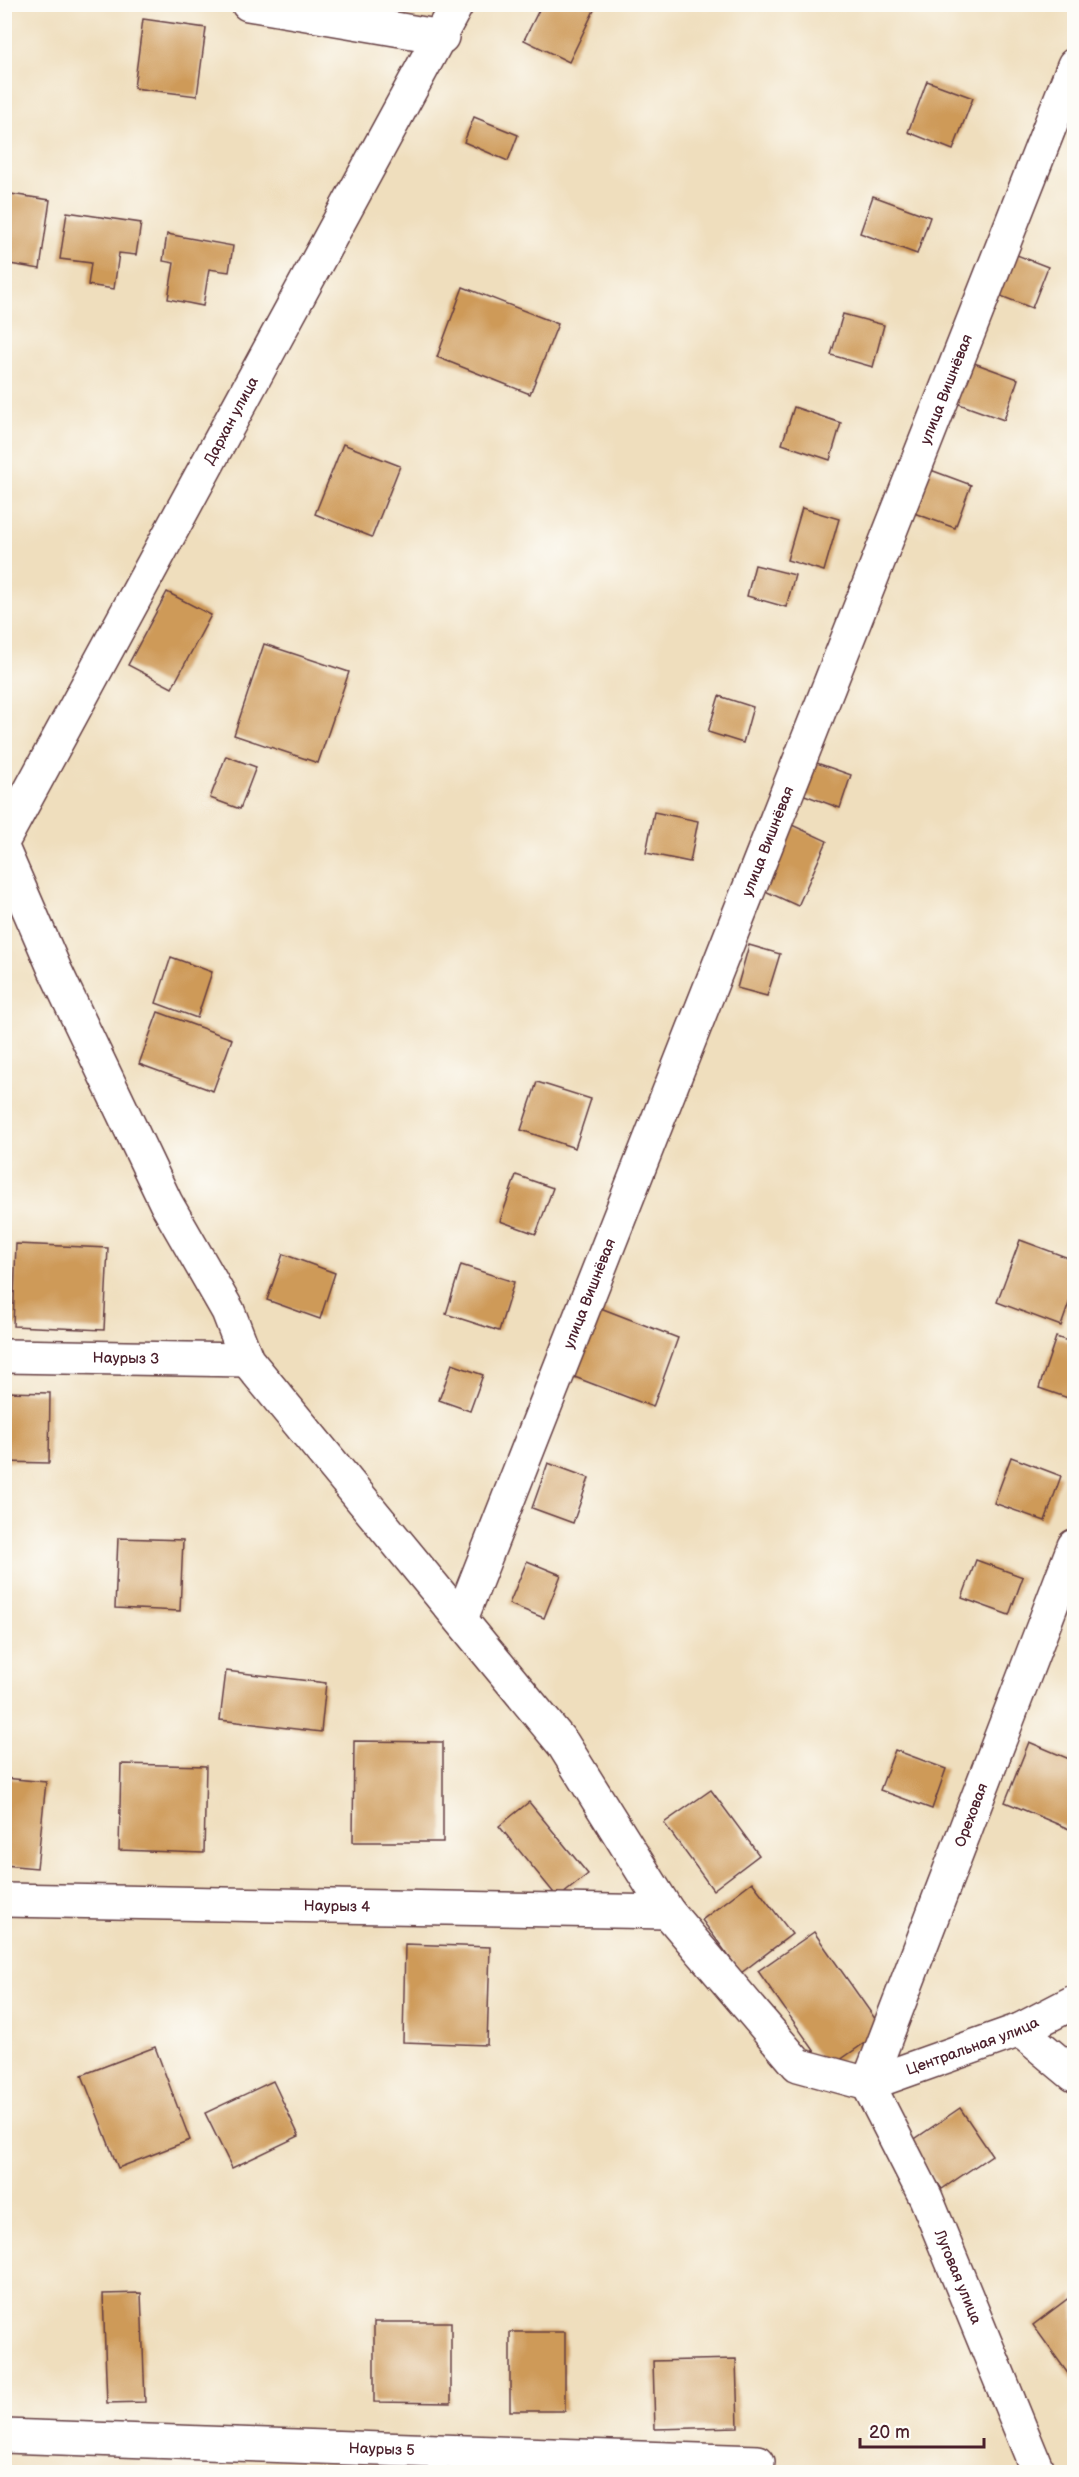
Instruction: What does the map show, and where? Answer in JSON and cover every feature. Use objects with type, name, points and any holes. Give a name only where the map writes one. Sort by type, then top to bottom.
[{"type":"street","points":[[248,4],[442,37]]},
{"type":"street","name":"Дархан улица","points":[[4,839],[458,4]]},
{"type":"street","name":"улица Вишнёвая","points":[[462,1619],[1074,65]]},
{"type":"street","points":[[4,852],[56,970],[161,1193],[228,1311],[247,1360],[563,1744],[668,1912],[798,2065],[868,2084]]},
{"type":"street","name":"Наурыз 3","points":[[4,1356],[247,1360]]},
{"type":"street","name":"Ореховая","points":[[868,2084],[1074,1546]]},
{"type":"street","name":"Наурыз 4","points":[[4,1900],[668,1912]]},
{"type":"street","name":"Центральная улица","points":[[868,2084],[1020,2030],[1074,2002]]},
{"type":"street","points":[[1020,2030],[1074,2075]]},
{"type":"street","name":"Луговая улица","points":[[868,2084],[926,2198],[1038,2472]]},
{"type":"street","name":"Наурыз 5","points":[[4,2436],[758,2462]]},
{"type":"building","points":[[542,4],[597,4],[569,62],[524,40]]},
{"type":"building","points":[[143,19],[206,28],[197,96],[134,88]]},
{"type":"building","points":[[927,81],[973,98],[953,150],[908,132]]},
{"type":"building","points":[[474,117],[518,135],[508,161],[464,142]]},
{"type":"building","points":[[4,193],[50,200],[40,269],[4,263]]},
{"type":"building","points":[[873,196],[930,217],[917,254],[860,233]]},
{"type":"building","points":[[67,212],[141,223],[136,255],[119,253],[114,289],[88,285],[91,263],[60,259]]},
{"type":"building","points":[[167,234],[233,246],[229,272],[209,269],[203,306],[168,299],[174,263],[163,261]]},
{"type":"building","points":[[1004,250],[1048,267],[1032,308],[988,291]]},
{"type":"building","points":[[463,287],[558,324],[530,394],[437,357]]},
{"type":"building","points":[[843,314],[884,325],[873,367],[831,355]]},
{"type":"building","points":[[963,359],[1018,379],[1004,420],[948,400]]},
{"type":"building","points":[[794,407],[841,423],[830,460],[782,444]]},
{"type":"building","points":[[343,444],[400,466],[372,537],[315,514]]},
{"type":"building","points":[[920,466],[971,485],[955,528],[903,509]]},
{"type":"building","points":[[802,508],[839,519],[824,571],[787,560]]},
{"type":"building","points":[[755,565],[795,575],[786,607],[747,596]]},
{"type":"building","points":[[167,592],[211,615],[172,688],[128,665]]},
{"type":"building","points":[[264,644],[349,672],[318,763],[234,735]]},
{"type":"building","points":[[719,696],[753,707],[743,743],[708,732]]},
{"type":"building","points":[[226,756],[256,767],[240,809],[210,798]]},
{"type":"building","points":[[811,761],[851,775],[840,808],[799,793]]},
{"type":"building","points":[[654,812],[698,821],[690,862],[646,853]]},
{"type":"building","points":[[781,820],[827,841],[798,906],[752,885]]},
{"type":"building","points":[[749,945],[780,954],[767,996],[737,988]]},
{"type":"building","points":[[171,957],[212,972],[197,1018],[156,1003]]},
{"type":"building","points":[[158,1012],[232,1039],[213,1091],[139,1064]]},
{"type":"building","points":[[537,1082],[591,1099],[575,1148],[521,1130]]},
{"type":"building","points":[[516,1175],[553,1188],[536,1234],[500,1221]]},
{"type":"building","points":[[1020,1240],[1074,1260],[1074,1289],[1061,1326],[997,1302]]},
{"type":"building","points":[[16,1244],[108,1248],[104,1330],[13,1326]]},
{"type":"building","points":[[283,1254],[335,1273],[320,1319],[267,1300]]},
{"type":"building","points":[[461,1265],[514,1282],[499,1331],[446,1314]]},
{"type":"building","points":[[598,1307],[678,1338],[653,1407],[572,1376]]},
{"type":"building","points":[[1056,1337],[1074,1343],[1074,1400],[1039,1388]]},
{"type":"building","points":[[452,1364],[483,1375],[470,1411],[439,1400]]},
{"type":"building","points":[[4,1392],[50,1393],[49,1463],[4,1462]]},
{"type":"building","points":[[1011,1457],[1061,1476],[1045,1521],[994,1503]]},
{"type":"building","points":[[548,1463],[589,1478],[573,1523],[532,1508]]},
{"type":"building","points":[[118,1538],[183,1540],[180,1611],[115,1608]]},
{"type":"building","points":[[976,1560],[1023,1577],[1009,1615],[962,1598]]},
{"type":"building","points":[[527,1561],[561,1575],[544,1618],[509,1604]]},
{"type":"building","points":[[226,1671],[326,1683],[321,1732],[220,1720]]},
{"type":"building","points":[[354,1741],[443,1742],[443,1842],[353,1842]]},
{"type":"building","points":[[1029,1742],[1074,1761],[1074,1831],[1005,1802]]},
{"type":"building","points":[[895,1750],[946,1769],[932,1809],[880,1790]]},
{"type":"building","points":[[121,1764],[206,1766],[204,1853],[119,1850]]},
{"type":"building","points":[[4,1778],[46,1782],[37,1868],[4,1865]]},
{"type":"building","points":[[711,1790],[759,1855],[713,1890],[664,1823]]},
{"type":"building","points":[[529,1802],[588,1874],[558,1898],[499,1826]]},
{"type":"building","points":[[752,1882],[792,1934],[741,1973],[702,1920]]},
{"type":"building","points":[[814,1932],[883,2030],[827,2069],[758,1971]]},
{"type":"building","points":[[405,1944],[490,1947],[487,2045],[403,2042]]},
{"type":"building","points":[[155,2047],[190,2140],[118,2168],[82,2075]]},
{"type":"building","points":[[273,2081],[299,2136],[232,2168],[205,2113]]},
{"type":"building","points":[[960,2108],[992,2155],[942,2189],[909,2143]]},
{"type":"building","points":[[141,2293],[145,2402],[107,2403],[103,2294]]},
{"type":"building","points":[[1074,2294],[1074,2382],[1033,2325]]},
{"type":"building","points":[[374,2322],[451,2322],[451,2403],[374,2402]]},
{"type":"building","points":[[510,2332],[565,2332],[565,2411],[510,2411]]},
{"type":"building","points":[[736,2359],[738,2427],[655,2429],[653,2361]]}]
